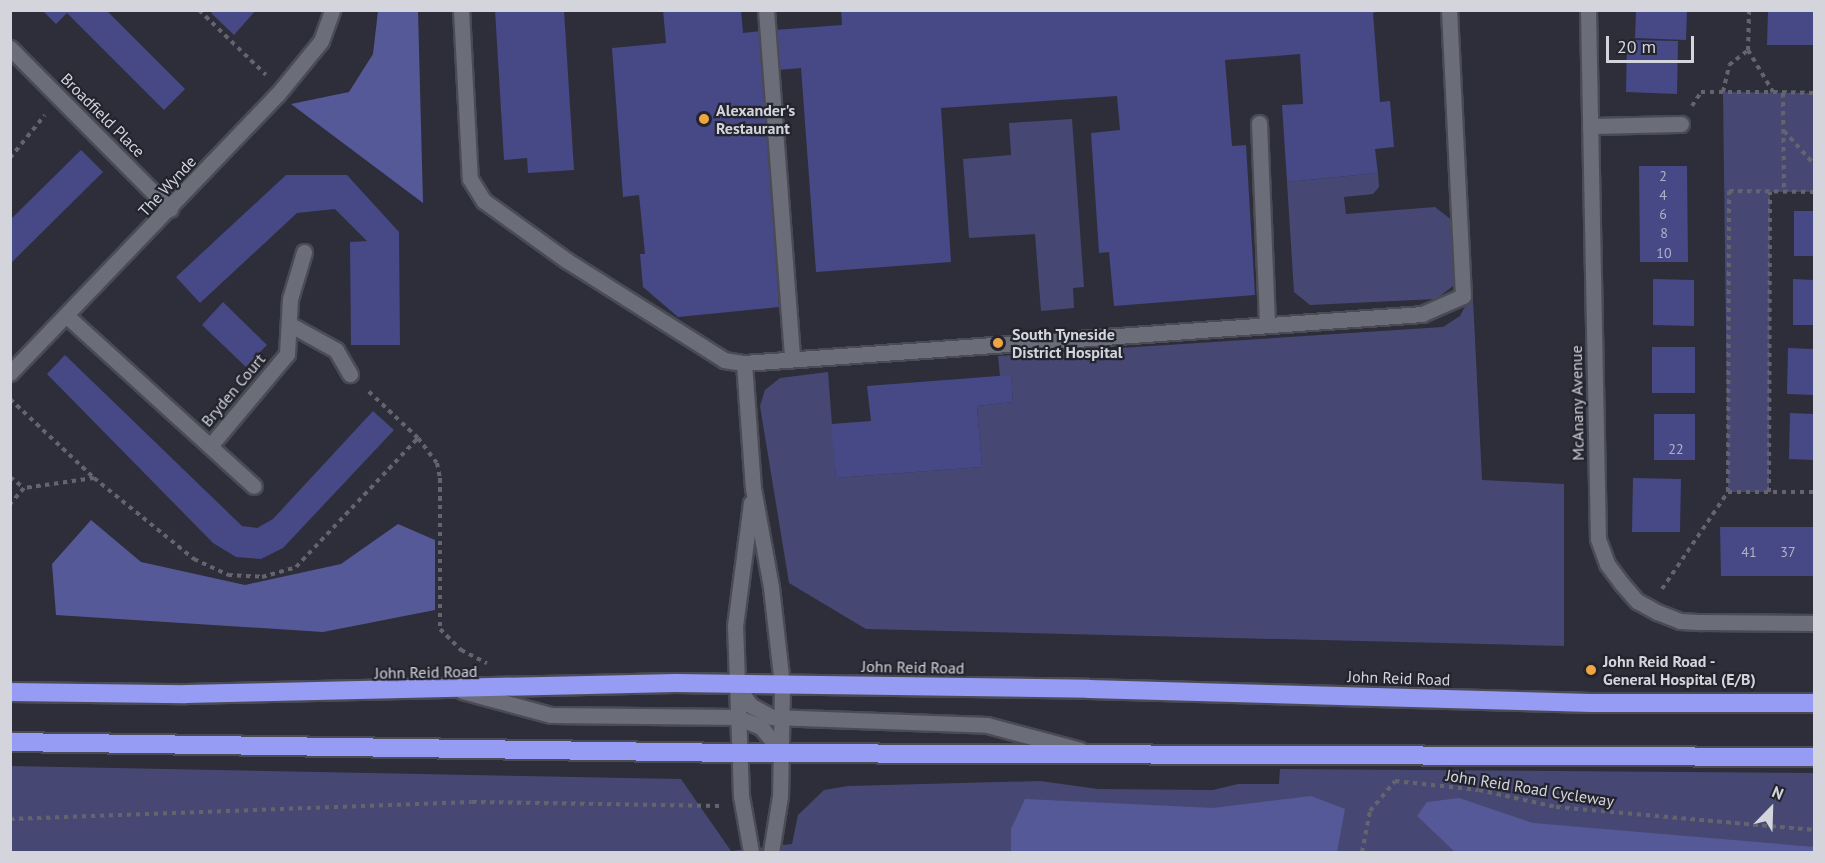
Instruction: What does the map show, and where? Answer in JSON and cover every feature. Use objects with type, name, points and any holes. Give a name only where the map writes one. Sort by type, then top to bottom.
[{"type":"highway","name":"John Reid Road","points":[[10,692],[186,694],[461,691],[736,684],[1089,689],[1594,703],[1815,703]]},
{"type":"highway","points":[[10,742],[738,753],[1815,757]]},
{"type":"street","name":"The Wynde","points":[[10,373],[68,317],[281,91],[321,41],[332,10]]},
{"type":"street","points":[[461,10],[470,179],[484,201],[566,260],[724,360],[744,363],[792,357],[1422,314],[1463,296],[1449,10]]},
{"type":"street","points":[[766,10],[792,357]]},
{"type":"street","name":"McAnany Avenue","points":[[1588,10],[1598,539],[1607,564],[1622,584],[1648,608],[1680,621],[1815,623]]},
{"type":"street","name":"Broadfield Place","points":[[10,48],[170,208]]},
{"type":"street","points":[[1259,123],[1267,325]]},
{"type":"street","points":[[1590,126],[1681,124]]},
{"type":"street","name":"Bryden Court","points":[[210,446],[287,354],[290,299],[304,252]]},
{"type":"street","name":"Bryden Court","points":[[68,317],[254,486]]},
{"type":"street","points":[[289,324],[336,350],[350,374]]},
{"type":"street","points":[[744,363],[753,488],[771,586],[782,686],[782,753],[776,838],[771,852]]},
{"type":"street","points":[[751,852],[742,807],[738,753],[735,626],[753,488]]},
{"type":"street","points":[[736,684],[750,705],[783,719],[987,725],[1093,754]]},
{"type":"street","points":[[461,691],[551,715],[737,717],[761,727],[782,753]]},
{"type":"path","points":[[199,10],[281,91]]},
{"type":"path","points":[[1749,10],[1748,50],[1773,92]]},
{"type":"path","points":[[1723,92],[1729,65],[1748,50]]},
{"type":"path","points":[[1701,92],[1815,93]]},
{"type":"path","points":[[1783,93],[1784,192]]},
{"type":"path","points":[[10,158],[31,137],[58,95]]},
{"type":"path","points":[[1784,130],[1815,164]]},
{"type":"path","points":[[1648,608],[1728,492],[1729,191],[1815,192]]},
{"type":"path","points":[[1769,492],[1770,192]]},
{"type":"path","points":[[350,374],[418,438],[437,463],[440,478],[440,629],[461,650],[492,665]]},
{"type":"path","points":[[10,399],[94,478],[194,559],[228,575],[262,577],[296,567],[418,438]]},
{"type":"path","points":[[10,477],[24,488]]},
{"type":"path","points":[[10,504],[24,488],[94,478]]},
{"type":"path","points":[[1728,492],[1815,492]]},
{"type":"path","name":"John Reid Road Cycleway","points":[[1364,852],[1370,811],[1395,781],[1479,790],[1556,807],[1815,830]]},
{"type":"path","points":[[10,819],[472,802],[742,807]]},
{"type":"shaded area","points":[[378,11],[418,11],[423,203],[291,104],[349,92],[373,54]]},
{"type":"shaded area","points":[[1723,92],[1814,93],[1814,192],[1770,192],[1769,492],[1728,492]]},
{"type":"shaded area","points":[[1072,119],[1084,287],[1073,288],[1074,308],[1041,311],[1035,234],[969,238],[963,159],[1011,155],[1009,123]]},
{"type":"shaded area","points":[[1378,173],[1379,187],[1373,194],[1344,197],[1346,214],[1435,207],[1453,221],[1457,283],[1436,299],[1310,305],[1294,292],[1287,182]]},
{"type":"shaded area","points":[[1469,299],[1473,299],[1482,480],[1564,484],[1564,646],[866,629],[789,583],[760,406],[765,390],[780,378],[828,372],[836,478],[982,467],[977,406],[1013,402],[1011,376],[1000,376],[998,356],[1443,327],[1460,316]]},
{"type":"shaded area","points":[[91,520],[141,562],[245,585],[341,564],[398,524],[435,540],[435,610],[323,632],[56,615],[52,564]]},
{"type":"shaded area","points":[[11,766],[681,779],[731,851],[792,844],[798,815],[824,790],[848,786],[1040,781],[1098,789],[1213,790],[1238,784],[1279,784],[1280,769],[1814,773],[1814,852],[11,852]]},
{"type":"shaded area","points":[[1311,796],[1345,809],[1337,852],[1011,852],[1011,829],[1025,799],[1213,808]]},
{"type":"shaded area","points":[[1459,798],[1533,823],[1814,847],[1814,852],[1455,852],[1417,816],[1427,802]]},
{"type":"building","points":[[42,10],[106,10],[185,89],[164,110],[67,13],[56,24]]},
{"type":"building","points":[[213,10],[256,10],[234,35],[211,13]]},
{"type":"building","points":[[495,10],[564,10],[574,170],[528,173],[527,158],[504,160]]},
{"type":"building","points":[[663,10],[741,10],[743,33],[761,31],[779,307],[678,317],[643,287],[640,254],[645,254],[639,195],[623,197],[612,48],[666,43]]},
{"type":"building","points":[[841,10],[1381,10],[1373,13],[1380,102],[1390,101],[1394,147],[1375,149],[1378,173],[1287,182],[1282,105],[1303,104],[1300,54],[1225,60],[1232,146],[1246,145],[1255,295],[1114,306],[1109,252],[1099,253],[1091,133],[1120,130],[1117,96],[941,108],[951,262],[816,272],[801,68],[778,70],[774,30],[842,25]]},
{"type":"building","points":[[1636,10],[1687,10],[1686,40],[1635,38]]},
{"type":"building","points":[[1768,10],[1814,10],[1813,45],[1767,45]]},
{"type":"building","points":[[1627,40],[1678,41],[1677,94],[1626,92]]},
{"type":"building","points":[[81,150],[103,172],[10,264],[10,220]]},
{"type":"building","points":[[1639,166],[1687,166],[1688,262],[1640,262]]},
{"type":"building","points":[[286,175],[347,175],[399,232],[400,345],[351,345],[350,242],[367,241],[335,209],[297,213],[200,303],[176,277]]},
{"type":"building","points":[[1794,211],[1814,211],[1814,256],[1794,256]]},
{"type":"building","points":[[1653,279],[1694,280],[1694,326],[1653,325]]},
{"type":"building","points":[[1793,279],[1814,280],[1814,325],[1793,325]]},
{"type":"building","points":[[223,302],[267,345],[246,367],[202,325]]},
{"type":"building","points":[[1652,347],[1695,347],[1695,393],[1652,393]]},
{"type":"building","points":[[1788,348],[1814,349],[1814,395],[1787,394]]},
{"type":"building","points":[[65,355],[242,526],[257,528],[273,519],[373,411],[394,430],[283,548],[261,559],[236,557],[213,543],[47,374]]},
{"type":"building","points":[[1011,375],[1013,402],[977,406],[982,467],[836,478],[831,424],[871,421],[867,386]]},
{"type":"building","points":[[1790,413],[1814,414],[1814,460],[1789,459]]},
{"type":"building","points":[[1654,414],[1695,414],[1695,460],[1654,460]]},
{"type":"building","points":[[1633,478],[1681,479],[1680,532],[1632,532]]},
{"type":"building","points":[[1720,527],[1814,527],[1814,576],[1721,576]]},
{"type":"place","name":"Alexander's Restaurant","points":[[704,119]]},
{"type":"place","name":"South Tyneside District Hospital","points":[[998,343]]},
{"type":"place","name":"John Reid Road - General Hospital (E/B)","points":[[1591,670]]}]
